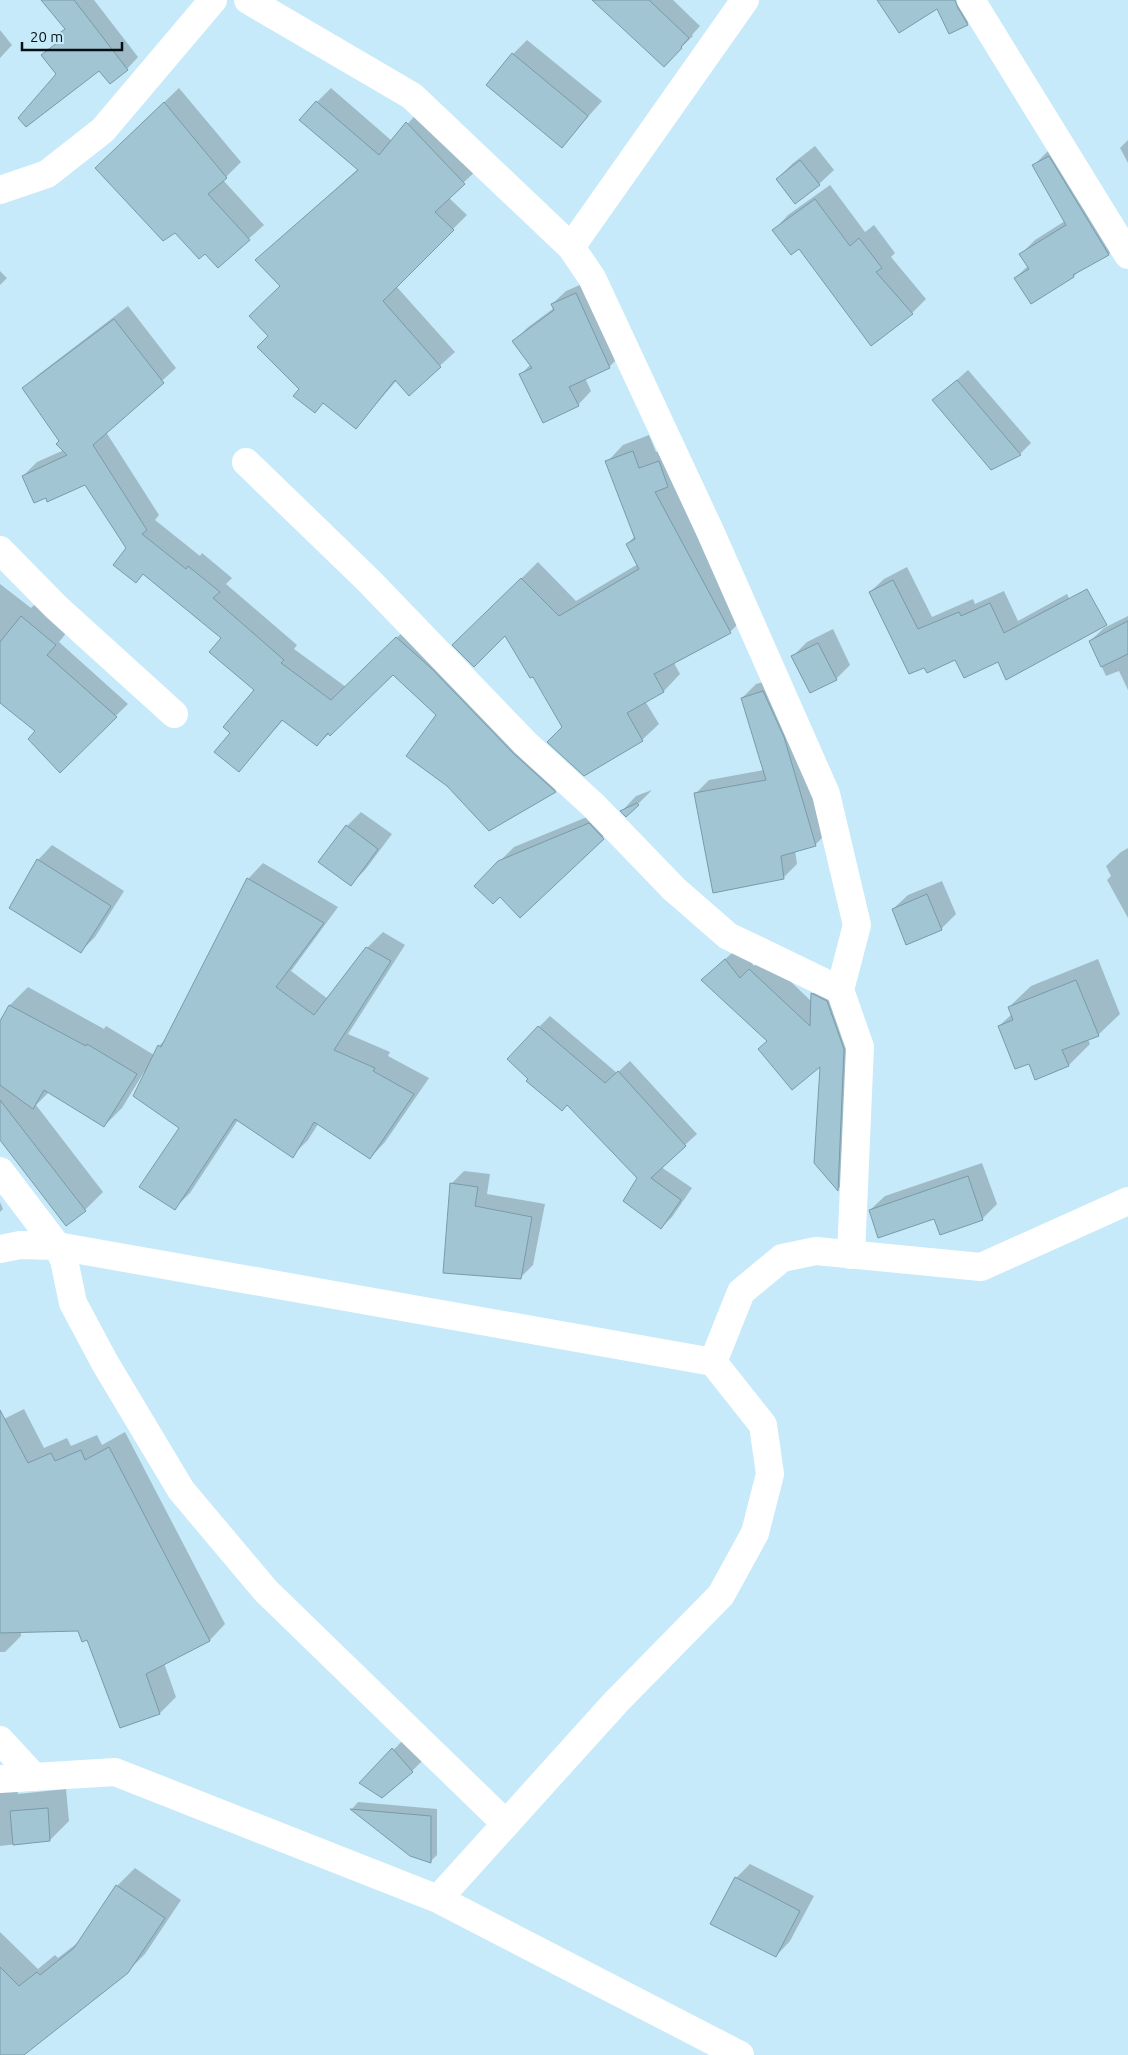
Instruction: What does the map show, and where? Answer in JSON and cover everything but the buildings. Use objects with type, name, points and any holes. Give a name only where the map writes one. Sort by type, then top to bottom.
[{"type":"street","points":[[0,190],[46,174],[103,130],[213,0]]},
{"type":"street","points":[[248,0],[412,96],[571,247],[592,278],[710,532],[826,794],[857,925],[840,990],[860,1047],[851,1255]]},
{"type":"street","points":[[571,247],[746,0]]},
{"type":"street","points":[[971,0],[1128,255]]},
{"type":"street","points":[[246,462],[369,581],[525,744],[593,805],[674,889],[728,936],[840,990]]},
{"type":"street","points":[[0,550],[56,606],[174,714]]},
{"type":"street","points":[[0,1171],[57,1246],[64,1260],[73,1303],[105,1363],[181,1490],[266,1591],[506,1824]]},
{"type":"street","points":[[713,1362],[741,1292],[782,1258],[816,1251],[981,1267],[1128,1201]]},
{"type":"street","points":[[0,1249],[20,1245],[57,1246],[713,1362],[763,1425],[770,1474],[755,1533],[721,1595],[616,1702],[438,1899]]},
{"type":"street","points":[[0,1740],[34,1777]]},
{"type":"street","points":[[0,1780],[115,1772],[438,1899],[740,2055]]}]
